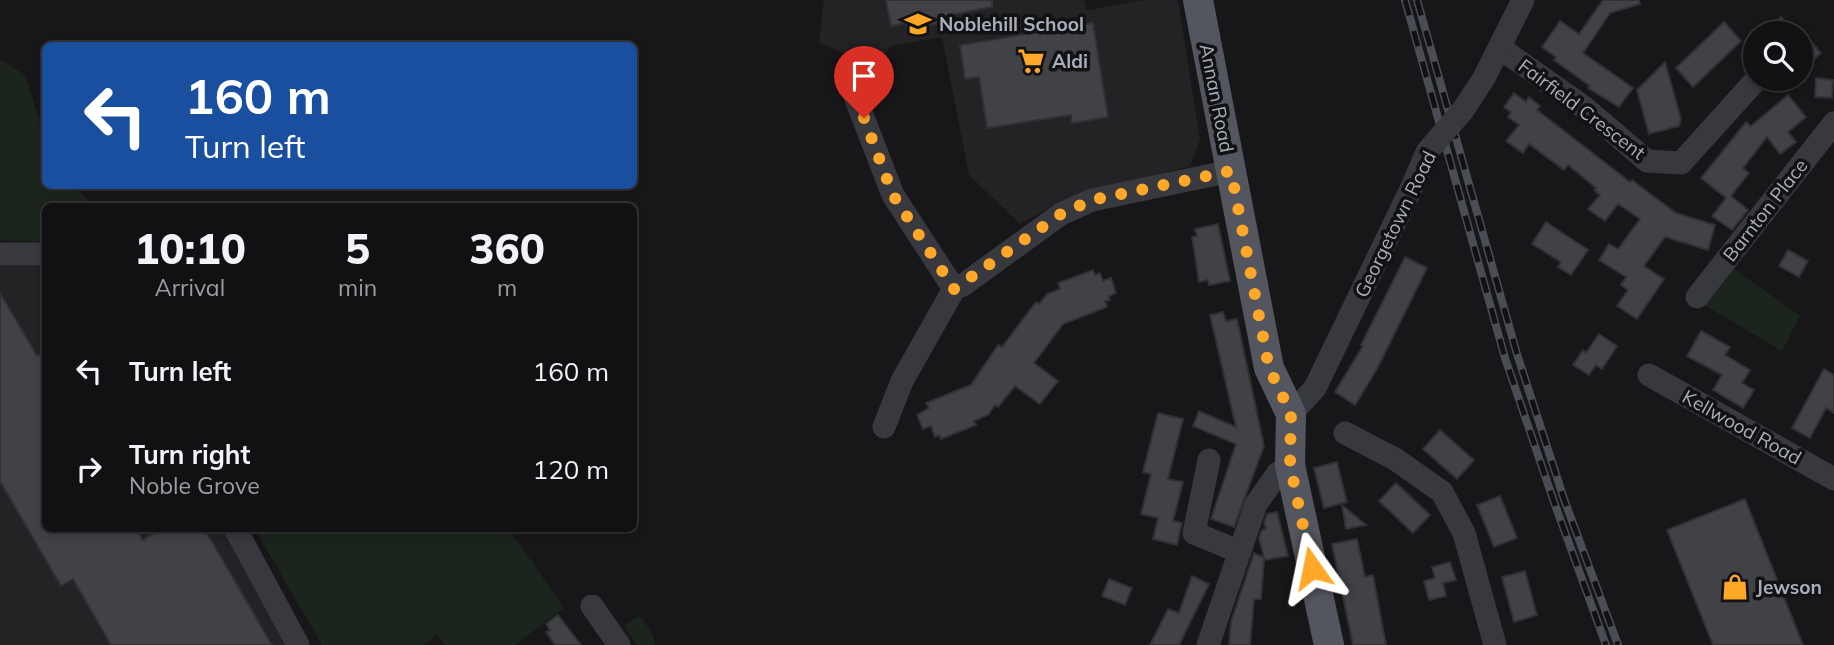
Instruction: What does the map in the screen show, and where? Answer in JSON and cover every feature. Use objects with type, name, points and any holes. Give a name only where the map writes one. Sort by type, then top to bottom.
[{"type":"main road","name":"Annan Road","points":[[1198,0],[1269,368],[1291,414],[1290,465],[1329,645]]},
{"type":"street","name":"Georgetown Road","points":[[1291,414],[1315,388],[1427,152],[1463,110],[1484,78],[1523,0]]},
{"type":"street","name":"Fairfield Crescent","points":[[1500,48],[1585,108],[1647,161],[1681,163],[1746,91]]},
{"type":"street","points":[[847,76],[893,195],[954,289]]},
{"type":"street","name":"Barnton Place","points":[[1697,297],[1834,123]]},
{"type":"street","points":[[884,428],[902,381],[954,289],[1061,214],[1092,200],[1231,171]]},
{"type":"street","points":[[0,254],[41,254]]},
{"type":"street","name":"Kellwood Road","points":[[1649,375],[1830,469]]},
{"type":"street","points":[[1345,433],[1395,459],[1442,492],[1464,533],[1495,645]]},
{"type":"street","points":[[1209,460],[1194,533],[1240,552]]},
{"type":"street","points":[[1208,645],[1256,504],[1278,473],[1290,465]]},
{"type":"street","points":[[237,532],[298,645]]},
{"type":"street","points":[[592,606],[619,645]]},
{"type":"shaded area","points":[[824,0],[1084,0],[1087,10],[1144,0],[1178,0],[1200,139],[1190,166],[1058,203],[1020,224],[969,175],[942,37],[890,46],[875,68],[819,42]]},
{"type":"shaded area","points":[[0,59],[25,75],[42,129],[42,189],[77,189],[91,203],[42,203],[42,242],[0,240]]},
{"type":"shaded area","points":[[0,243],[42,248],[42,532],[228,532],[293,645],[0,645]]},
{"type":"shaded area","points":[[1731,267],[1800,316],[1782,351],[1704,305]]},
{"type":"shaded area","points":[[257,532],[511,532],[564,608],[515,645],[445,645],[437,635],[423,645],[322,645]]},
{"type":"shaded area","points":[[637,617],[642,618],[653,635],[655,645],[637,645],[625,626]]},
{"type":"building","points":[[886,0],[992,0],[992,7],[951,15],[952,21],[908,29],[906,23],[891,26]]},
{"type":"building","points":[[1603,0],[1639,0],[1640,4],[1610,13],[1583,53],[1633,88],[1619,107],[1588,88],[1590,86],[1554,60],[1556,57],[1542,47],[1560,21],[1579,34]]},
{"type":"building","points":[[1724,22],[1741,41],[1693,87],[1676,68]]},
{"type":"building","name":"Aldi","points":[[1093,23],[1108,117],[1072,123],[1071,115],[987,128],[979,77],[965,79],[960,45]]},
{"type":"building","points":[[1813,44],[1821,53],[1813,60]]},
{"type":"building","points":[[1665,62],[1681,119],[1679,126],[1649,134],[1637,90]]},
{"type":"building","points":[[1816,78],[1833,80],[1832,98],[1815,97]]},
{"type":"building","points":[[1514,93],[1526,102],[1529,97],[1540,106],[1537,110],[1630,182],[1632,180],[1676,213],[1715,225],[1708,250],[1665,237],[1644,266],[1664,279],[1637,319],[1617,306],[1628,290],[1621,285],[1626,277],[1599,260],[1609,244],[1618,249],[1640,219],[1618,204],[1605,221],[1588,209],[1600,195],[1594,190],[1596,188],[1568,165],[1564,170],[1529,144],[1523,153],[1506,141],[1519,125],[1508,117],[1511,112],[1504,107]]},
{"type":"building","points":[[1788,95],[1806,117],[1788,132],[1796,142],[1780,154],[1767,137],[1743,168],[1749,173],[1731,196],[1748,210],[1732,230],[1712,216],[1726,198],[1701,178],[1746,122],[1751,126]]},
{"type":"building","points":[[1546,222],[1588,250],[1571,275],[1558,267],[1561,262],[1532,244]]},
{"type":"building","points":[[1218,224],[1230,281],[1209,285],[1208,280],[1199,282],[1192,237],[1197,236],[1195,229]]},
{"type":"building","points":[[1788,250],[1808,261],[1799,277],[1779,266]]},
{"type":"building","points":[[1405,257],[1427,268],[1377,369],[1355,405],[1335,392],[1363,346],[1361,345]]},
{"type":"building","points":[[1093,270],[1095,275],[1100,273],[1103,281],[1111,278],[1116,293],[1109,296],[1110,300],[1105,301],[1107,307],[1063,324],[1034,363],[1058,381],[1040,404],[1015,386],[998,407],[995,405],[988,415],[974,421],[976,425],[941,439],[939,435],[935,437],[931,426],[923,429],[917,415],[929,408],[926,403],[971,385],[998,345],[1002,347],[1036,302],[1039,304],[1047,294],[1060,289],[1058,283]]},
{"type":"building","points":[[0,293],[37,356],[42,353],[42,532],[138,532],[143,540],[156,532],[206,532],[272,645],[111,645],[73,579],[61,586],[0,481]]},
{"type":"building","points":[[1223,312],[1226,321],[1237,319],[1264,446],[1234,527],[1211,519],[1236,444],[1193,426],[1199,411],[1236,427],[1210,315]]},
{"type":"building","points":[[1701,331],[1730,347],[1725,355],[1750,370],[1742,383],[1754,390],[1743,408],[1713,390],[1722,375],[1687,356]]},
{"type":"building","points":[[1599,334],[1617,346],[1602,369],[1596,365],[1589,375],[1573,365],[1583,350],[1586,353]]},
{"type":"building","points":[[1824,369],[1834,375],[1834,413],[1826,408],[1810,438],[1792,428]]},
{"type":"building","points":[[1158,413],[1183,419],[1168,479],[1183,482],[1173,521],[1182,523],[1177,545],[1153,539],[1158,518],[1141,514],[1151,474],[1143,472]]},
{"type":"building","points":[[1440,430],[1474,460],[1457,479],[1423,449]]},
{"type":"building","points":[[1337,462],[1347,502],[1324,508],[1314,468]]},
{"type":"building","points":[[1396,483],[1430,515],[1413,533],[1379,501]]},
{"type":"building","points":[[1500,496],[1517,538],[1494,547],[1477,505]]},
{"type":"building","name":"Jewson","points":[[1745,499],[1803,645],[1713,645],[1667,530]]},
{"type":"building","points":[[1342,505],[1366,525],[1346,529]]},
{"type":"building","points":[[1277,512],[1288,556],[1264,560],[1261,599],[1254,599],[1250,645],[1229,645],[1231,622],[1254,553],[1264,558],[1259,538],[1262,530],[1266,529],[1264,523],[1267,514]]},
{"type":"building","points":[[1357,539],[1365,577],[1373,575],[1386,645],[1353,645],[1332,544]]},
{"type":"building","points":[[1450,562],[1456,580],[1443,583],[1446,596],[1429,600],[1424,581],[1435,578],[1432,567]]},
{"type":"building","points":[[1525,571],[1537,615],[1514,622],[1502,577]]},
{"type":"building","points":[[1192,576],[1209,584],[1179,645],[1150,645],[1168,609],[1179,613]]},
{"type":"building","points":[[1109,579],[1132,588],[1125,605],[1102,596]]},
{"type":"building","points":[[558,615],[581,645],[555,645],[546,632],[550,630],[546,624]]},
{"type":"railway","points":[[1405,0],[1505,358],[1606,645]]},
{"type":"railway","points":[[1417,0],[1517,354],[1564,499],[1618,645]]},
{"type":"place","name":"Noblehill School","points":[[918,24]]},
{"type":"place","name":"Aldi","points":[[1031,61]]},
{"type":"place","name":"Jewson","points":[[1735,587]]},
{"type":"route","points":[[864,118],[893,195],[954,289],[1061,214],[1092,200],[1231,171],[1269,368],[1291,414],[1290,465],[1312,568]]}]
